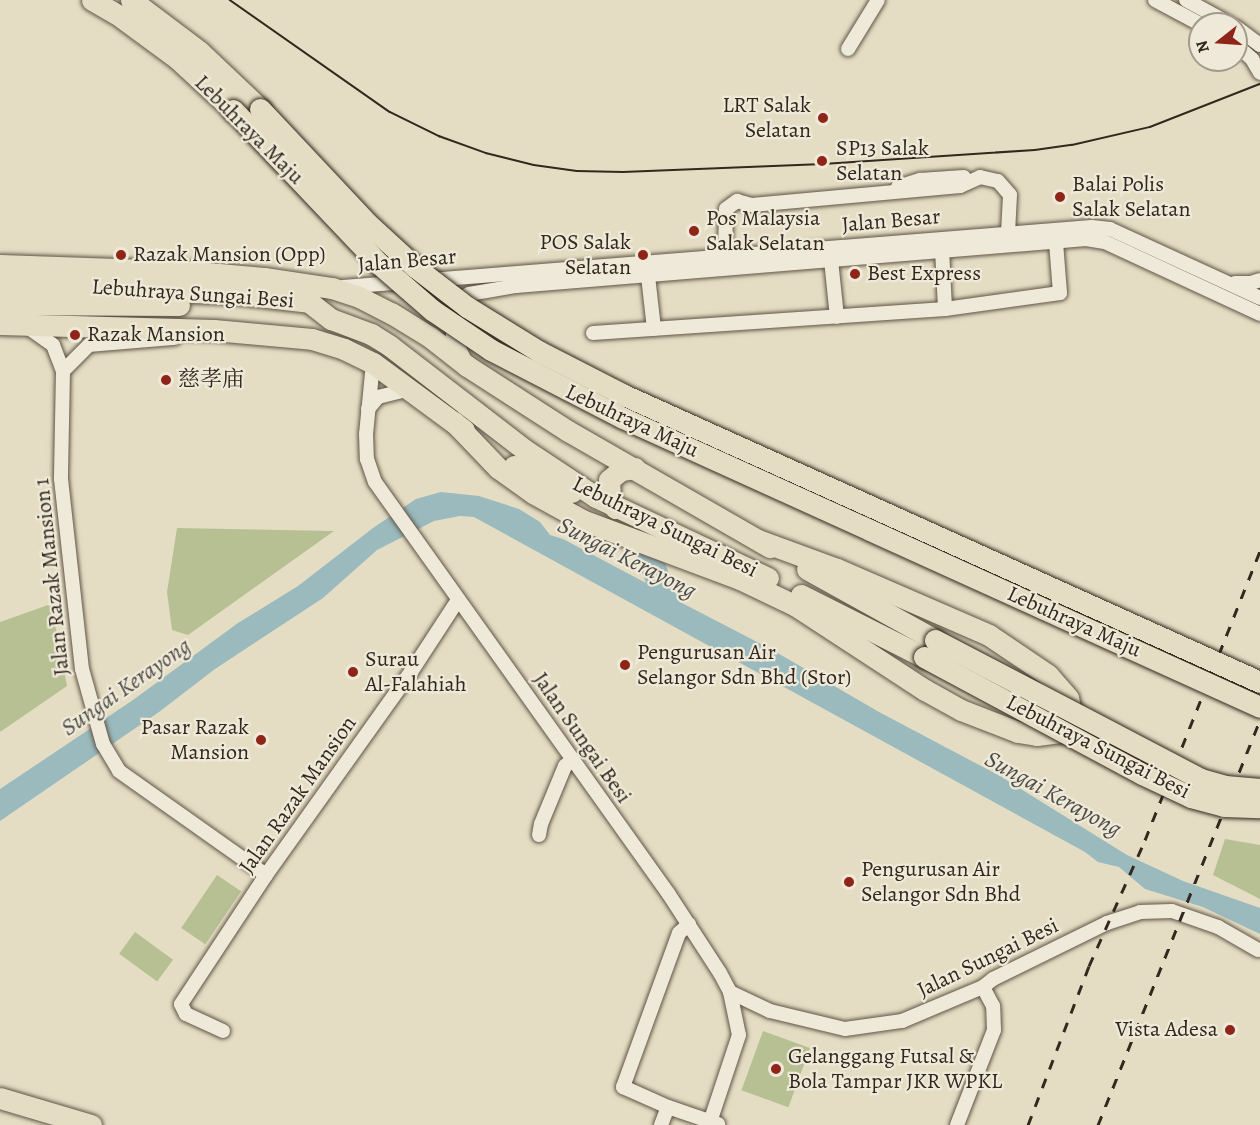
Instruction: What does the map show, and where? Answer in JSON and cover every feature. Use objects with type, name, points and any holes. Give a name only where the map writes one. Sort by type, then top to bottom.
[{"type":"highway","name":"Lebuhraya Maju","points":[[92,0],[121,17],[178,59],[233,110],[378,263],[432,310],[491,350],[623,418],[1260,708]]},
{"type":"highway","name":"Lebuhraya Maju","points":[[131,0],[200,52],[260,109],[368,223],[415,267],[467,307],[540,352],[634,400],[1260,682]]},
{"type":"highway","name":"Lebuhraya Sungai Besi","points":[[2,270],[78,287],[241,294],[309,302],[332,319],[371,334],[390,346],[525,450],[615,508],[929,649],[1201,779],[1225,786],[1260,789]]},
{"type":"highway","name":"Lebuhraya Sungai Besi","points":[[2,270],[196,272],[264,278],[332,288],[391,313],[430,337],[467,366],[568,430],[758,540],[929,649],[1142,774],[1191,797],[1224,806],[1260,807]]},
{"type":"highway","points":[[0,304],[194,305],[282,310],[332,319]]},
{"type":"highway","points":[[0,324],[214,330],[312,339],[344,349],[373,363],[519,470],[560,490],[596,497]]},
{"type":"highway","points":[[454,422],[498,468],[533,494],[582,520],[740,579],[796,606],[925,690],[961,710],[1018,732],[1037,735],[1060,732],[1072,717],[1068,698],[1048,675],[989,635],[847,573],[758,540]]},
{"type":"highway","points":[[615,508],[610,498],[609,480],[621,470],[635,468]]},
{"type":"highway","points":[[0,1100],[56,1125]]},
{"type":"highway","points":[[0,1100],[91,1125]]},
{"type":"street","points":[[1155,0],[1188,18]]},
{"type":"street","points":[[1186,0],[1208,12]]},
{"type":"street","points":[[848,49],[875,1]]},
{"type":"street","points":[[1248,56],[1260,72]]},
{"type":"street","points":[[725,258],[726,209],[737,201],[752,206],[960,186],[980,177],[998,181],[1010,195],[1008,233]]},
{"type":"street","name":"Jalan Besar","points":[[467,366],[453,334],[453,311],[460,299],[469,294],[567,276],[725,258],[1008,233],[1092,227],[1110,229],[1260,297]]},
{"type":"street","name":"Jalan Besar","points":[[332,288],[567,276],[648,276],[942,249],[1056,243],[1086,239],[1105,242],[1260,314]]},
{"type":"street","points":[[593,333],[945,309],[1060,293],[1056,243]]},
{"type":"street","points":[[942,249],[945,309]]},
{"type":"street","points":[[831,260],[837,317]]},
{"type":"street","points":[[648,276],[654,329]]},
{"type":"street","points":[[1227,282],[1242,284],[1260,280]]},
{"type":"street","name":"Jalan Razak Mansion 1","points":[[24,325],[53,345],[63,371],[61,479],[82,669],[103,744],[119,771],[266,875]]},
{"type":"street","points":[[63,371],[89,345],[201,337],[214,330]]},
{"type":"street","points":[[373,363],[368,409],[367,459],[375,482],[458,600]]},
{"type":"street","points":[[368,409],[378,397],[407,390]]},
{"type":"street","name":"Jalan Sungai Besi","points":[[458,600],[689,924],[730,992],[738,1035],[713,1124]]},
{"type":"street","name":"Jalan Razak Mansion","points":[[223,1031],[186,1014],[181,1004],[266,875],[411,672],[458,600]]},
{"type":"street","points":[[539,835],[541,824],[565,766],[572,760]]},
{"type":"street","name":"Jalan Sungai Besi","points":[[730,992],[770,1011],[845,1029],[902,1021],[983,987],[993,979],[1107,922],[1140,912],[1172,911],[1218,927],[1258,950]]},
{"type":"street","points":[[689,924],[679,933],[623,1081],[623,1087],[627,1091],[713,1124]]},
{"type":"street","points":[[957,1125],[994,1030],[993,1006],[983,987]]},
{"type":"street","points":[[661,1125],[668,1107]]},
{"type":"green space","points":[[177,528],[334,531],[188,635],[172,630],[167,592]]},
{"type":"green space","points":[[51,604],[67,686],[0,732],[0,622]]},
{"type":"green space","points":[[1225,839],[1260,845],[1260,899],[1213,875]]},
{"type":"green space","points":[[217,875],[241,891],[205,944],[181,928]]},
{"type":"green space","points":[[135,932],[173,960],[157,981],[119,954]]},
{"type":"green space","name":"Gelanggang Futsal & Bola Tampar JKR WPKL","points":[[763,1031],[810,1048],[788,1107],[741,1090]]},
{"type":"water","points":[[441,492],[479,496],[519,509],[540,522],[550,535],[563,539],[646,583],[632,546],[662,555],[680,602],[769,648],[879,712],[1000,776],[1127,855],[1183,881],[1260,908],[1260,934],[1203,907],[1145,889],[1119,867],[1098,862],[1085,852],[474,517],[460,516],[434,521],[377,550],[323,598],[215,669],[159,712],[0,821],[0,789],[133,700],[238,623],[298,586],[373,528],[416,499]]},
{"type":"tram line","points":[[230,0],[390,112],[439,136],[486,153],[534,165],[577,171],[623,172],[823,164],[1035,150],[1072,145],[1150,127],[1260,84]]},
{"type":"railway","points":[[1028,1125],[1089,966],[1145,840],[1260,551]]},
{"type":"railway","points":[[1098,1125],[1260,719]]},
{"type":"place","name":"LRT Salak Selatan","points":[[823,118]]},
{"type":"place","name":"SP13 Salak Selatan","points":[[822,161]]},
{"type":"place","name":"Balai Polis Salak Selatan","points":[[1060,197]]},
{"type":"place","name":"Pos Malaysia Salak Selatan","points":[[694,231]]},
{"type":"place","name":"Razak Mansion (Opp)","points":[[121,255]]},
{"type":"place","name":"POS Salak Selatan","points":[[643,255]]},
{"type":"place","name":"Best Express","points":[[855,274]]},
{"type":"place","name":"Razak Mansion","points":[[75,335]]},
{"type":"place","name":"慈孝庙","points":[[166,380]]},
{"type":"place","name":"Pengurusan Air Selangor Sdn Bhd (Stor)","points":[[625,665]]},
{"type":"place","name":"Surau Al-Falahiah","points":[[353,672]]},
{"type":"place","name":"Pasar Razak Mansion","points":[[261,740]]},
{"type":"place","name":"Pengurusan Air Selangor Sdn Bhd","points":[[849,882]]},
{"type":"place","name":"Vista Adesa","points":[[1230,1030]]},
{"type":"place","name":"Gelanggang Futsal & Bola Tampar JKR WPKL","points":[[776,1069]]},
{"type":"water label","name":"Sungai Kerayong","points":[[627,558]]},
{"type":"water label","name":"Sungai Kerayong","points":[[126,687]]},
{"type":"water label","name":"Sungai Kerayong","points":[[1053,794]]}]
